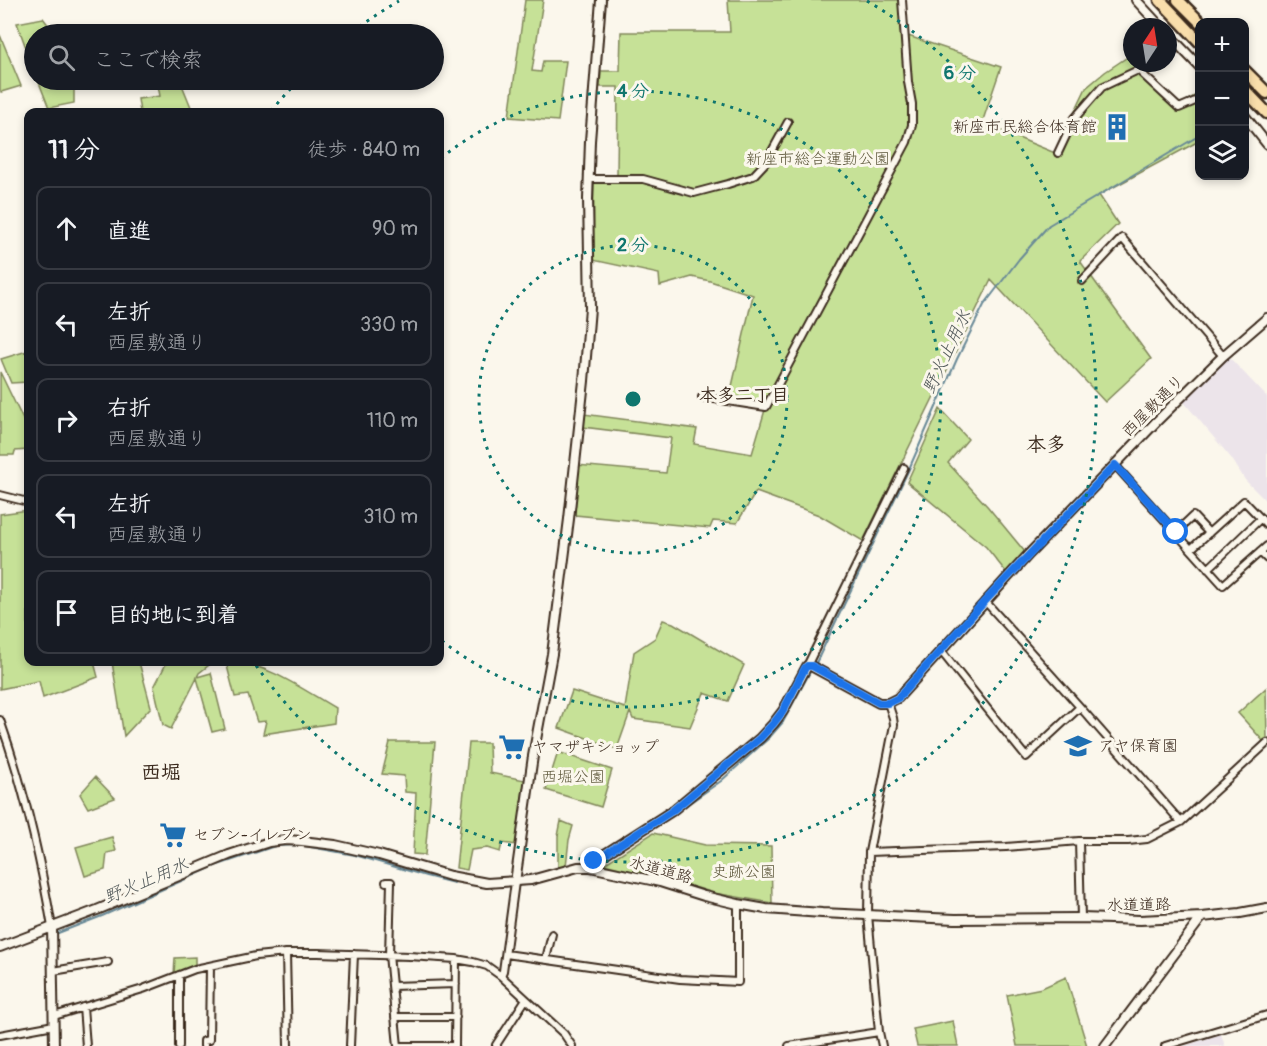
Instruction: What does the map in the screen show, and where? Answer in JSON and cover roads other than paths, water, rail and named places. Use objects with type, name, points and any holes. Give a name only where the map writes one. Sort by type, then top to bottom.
[{"type":"highway","points":[[1160,0],[1195,37]]},
{"type":"highway","points":[[1178,0],[1196,18]]},
{"type":"highway","points":[[1247,72],[1267,93]]},
{"type":"highway","points":[[1249,93],[1267,113]]},
{"type":"street","points":[[501,976],[533,756],[552,654],[584,381],[590,308],[588,199],[590,141],[601,0]]},
{"type":"street","points":[[702,397],[766,407],[907,142],[912,125],[912,104],[908,82],[902,0]]},
{"type":"street","points":[[1136,0],[1153,18]]},
{"type":"street","points":[[1177,43],[1195,62]]},
{"type":"street","points":[[1058,153],[1074,119],[1102,87],[1138,70],[1179,108],[1195,101]]},
{"type":"street","points":[[1249,120],[1267,144]]},
{"type":"street","points":[[589,179],[643,179],[694,193],[728,184],[753,176],[766,162],[788,122]]},
{"type":"street","points":[[1082,281],[1122,238],[1223,356]]},
{"type":"street","name":"西屋敷通り","points":[[888,703],[898,698],[985,601],[1171,406],[1267,318]]},
{"type":"street","points":[[1115,465],[1223,585],[1267,546]]},
{"type":"street","points":[[590,867],[600,857],[672,811],[760,738],[773,724],[783,711],[807,666],[904,468]]},
{"type":"street","points":[[0,495],[24,501]]},
{"type":"street","points":[[1191,549],[1244,501],[1267,525]]},
{"type":"street","points":[[1176,532],[1193,516],[1209,533]]},
{"type":"street","points":[[1208,569],[1261,518]]},
{"type":"street","points":[[1260,552],[1267,559]]},
{"type":"street","points":[[985,601],[1181,822]]},
{"type":"street","points":[[941,651],[1026,757],[1080,707]]},
{"type":"street","points":[[807,666],[812,666],[879,703],[888,703],[893,718],[894,725],[869,852],[868,915],[882,1046]]},
{"type":"street","points":[[0,720],[14,759],[42,866],[52,927],[54,1046]]},
{"type":"street","points":[[869,852],[1147,839],[1181,822],[1267,744]]},
{"type":"street","name":"水道道路","points":[[0,947],[229,855],[269,842],[286,840],[351,848],[435,872],[487,883],[514,882],[545,877],[578,867],[590,867],[766,909],[955,919],[1140,920],[1202,917],[1267,908]]},
{"type":"street","points":[[1079,841],[1081,918]]},
{"type":"street","points":[[386,882],[392,882],[389,955],[398,1046],[455,1046],[456,959]]},
{"type":"street","points":[[506,954],[680,979],[738,982],[738,904]]},
{"type":"street","points":[[1105,1046],[1202,917]]},
{"type":"street","points":[[546,959],[552,933]]},
{"type":"street","points":[[286,953],[288,1046]]},
{"type":"street","points":[[0,1035],[54,1021],[83,1008],[195,969],[256,956],[286,953],[354,954],[456,959],[487,966],[526,999],[564,1035],[572,1046]]},
{"type":"street","points":[[350,1046],[354,954]]},
{"type":"street","points":[[53,971],[108,962]]},
{"type":"street","points":[[204,1046],[204,1041],[209,1040],[210,966]]},
{"type":"street","points":[[179,975],[179,1046]]},
{"type":"street","points":[[392,986],[456,984]]},
{"type":"street","points":[[497,1046],[526,999]]},
{"type":"street","points":[[83,1008],[86,1046]]},
{"type":"street","points":[[1165,1046],[1267,1015]]},
{"type":"street","points":[[395,1017],[456,1017]]},
{"type":"street","points":[[789,1046],[879,1032]]},
{"type":"waterway","name":"野火止用水","points":[[816,663],[984,305],[1019,259],[1049,225],[1195,138]]},
{"type":"waterway","name":"野火止用水","points":[[598,864],[721,781],[769,738],[783,722],[810,672]]},
{"type":"waterway","name":"野火止用水","points":[[58,933],[215,866],[275,846],[299,845],[355,855],[454,883]]},
{"type":"place","name":"新座市民総合体育館","points":[[1117,127]]},
{"type":"place","name":"アヤ保育園","points":[[1078,746]]},
{"type":"place","name":"ヤマザキショップ","points":[[512,747]]},
{"type":"place","name":"セブン-イレブン","points":[[173,835]]},
{"type":"district","name":"本多二丁目","points":[[744,395]]},
{"type":"district","name":"本多","points":[[1046,444]]},
{"type":"district","name":"西堀","points":[[161,772]]},
{"type":"park label","name":"新座市総合運動公園","points":[[818,159]]},
{"type":"park label","name":"西堀公園","points":[[573,777]]},
{"type":"park label","name":"史跡公園","points":[[744,872]]}]
